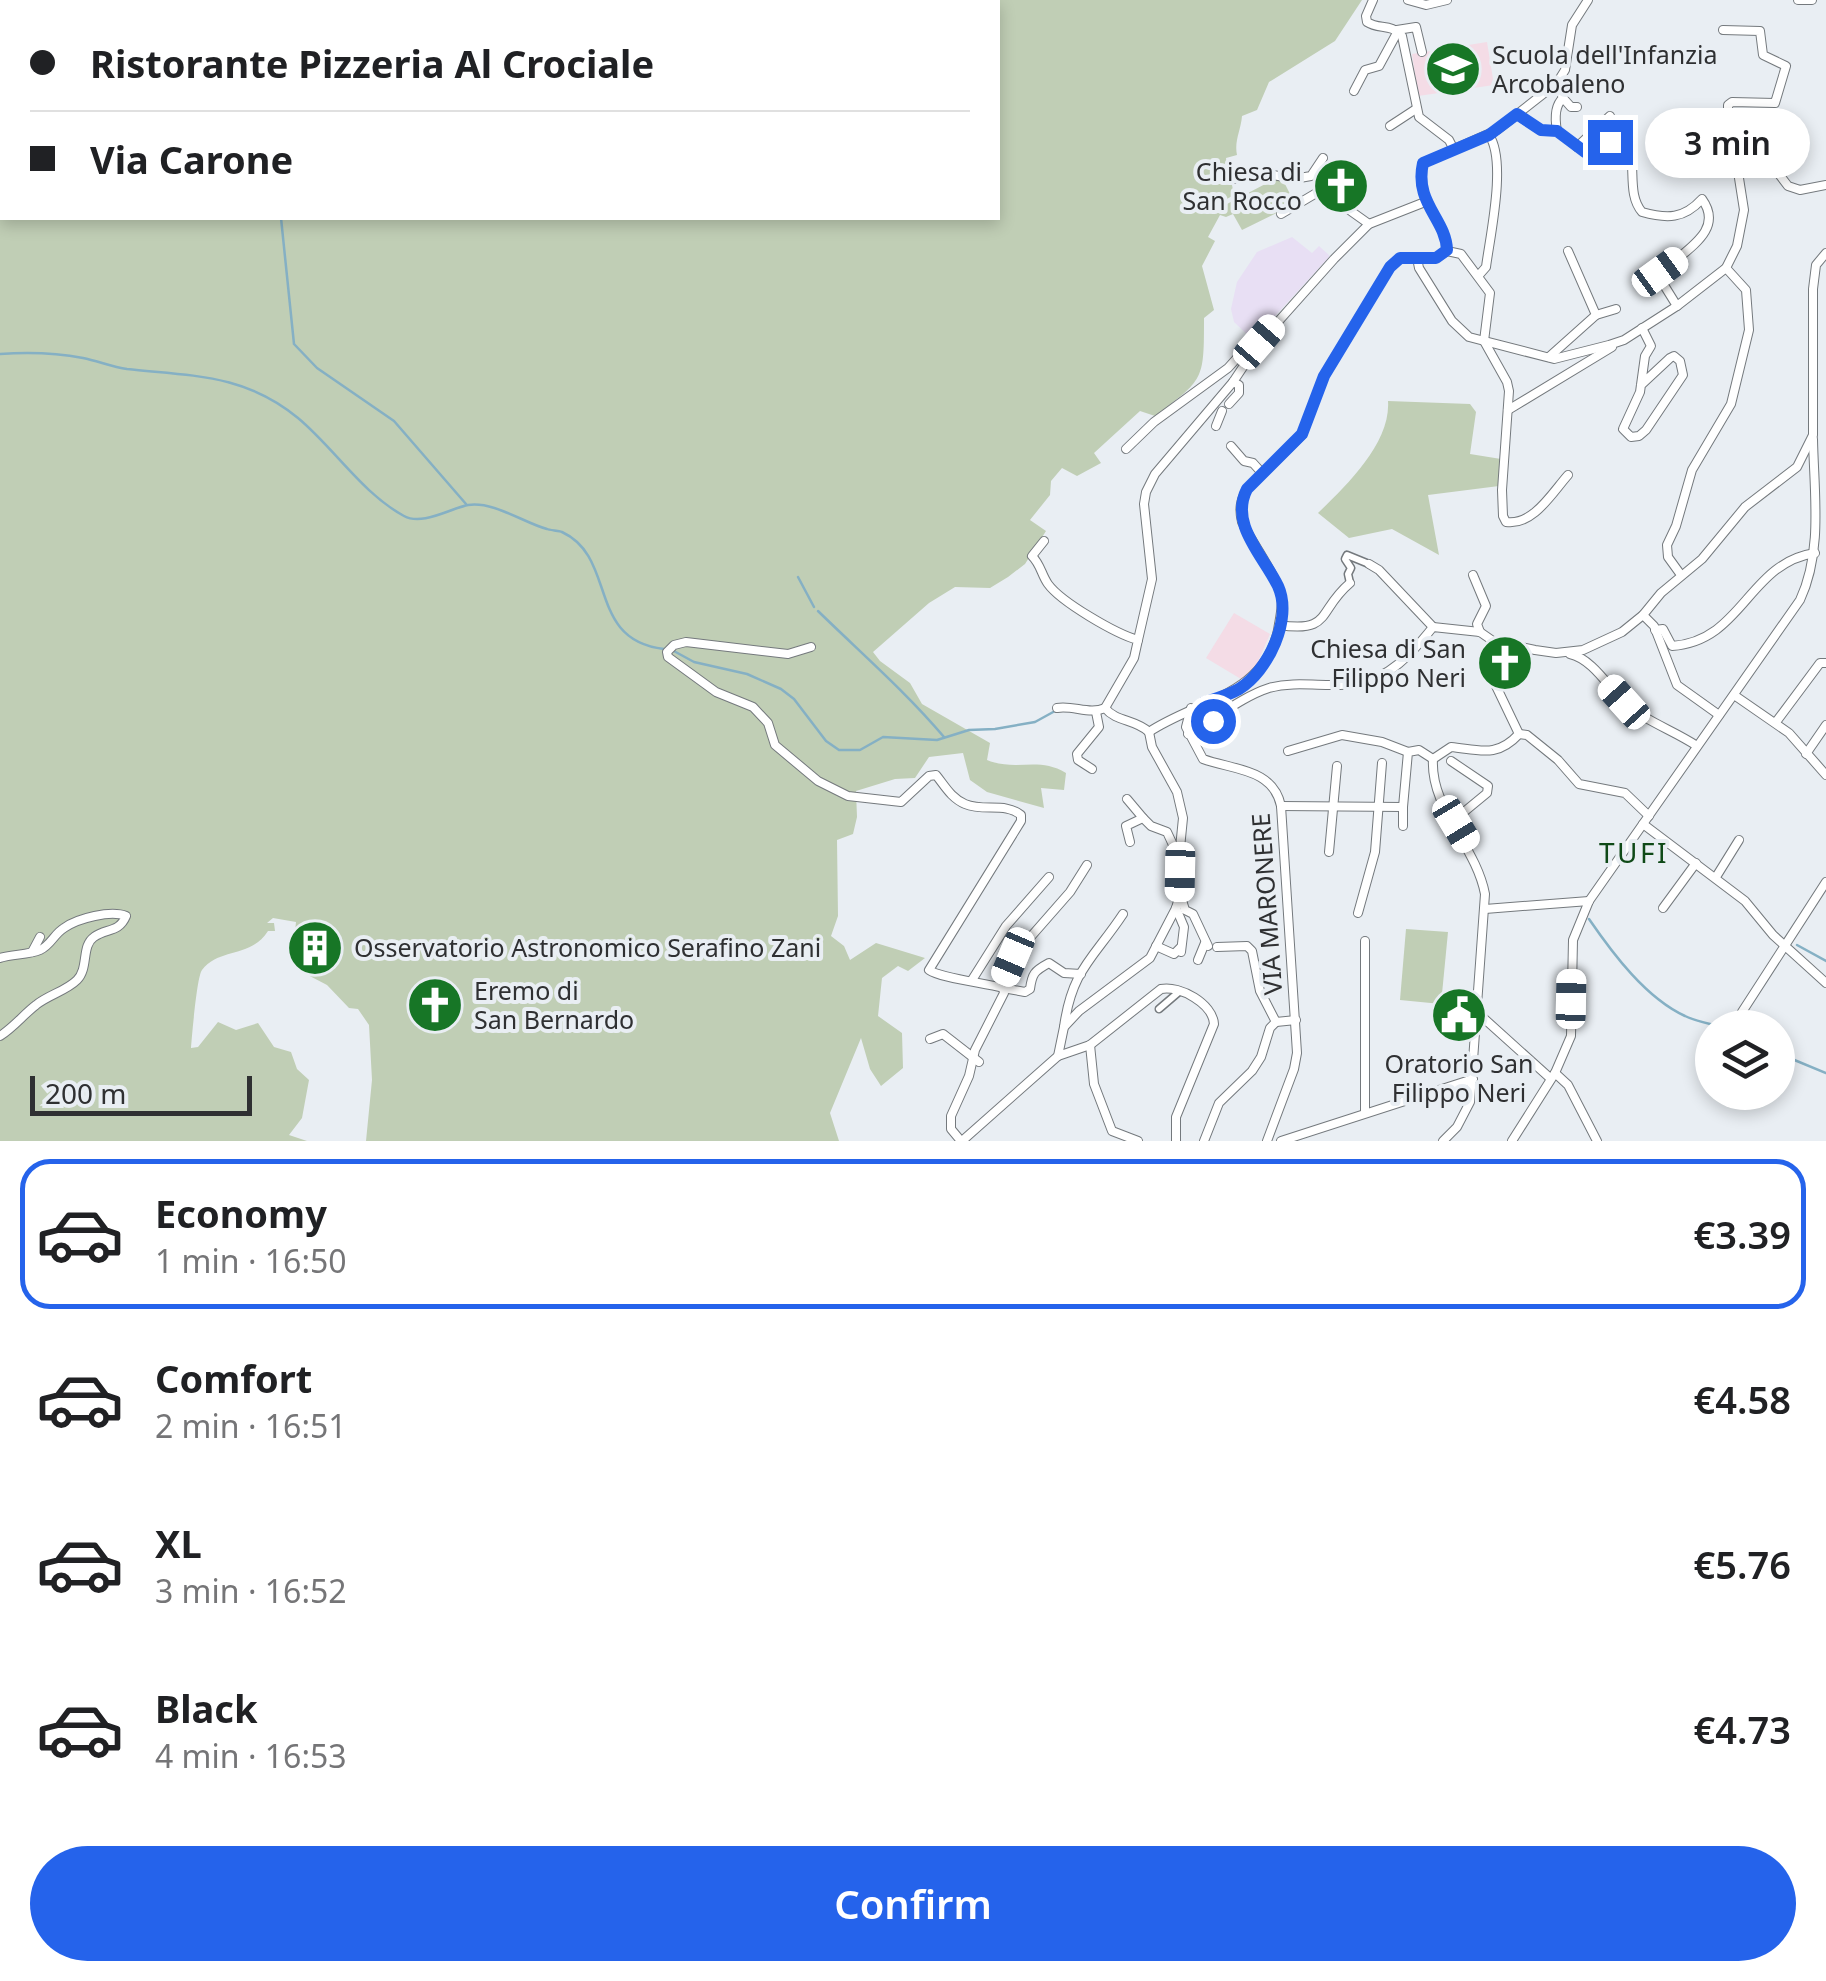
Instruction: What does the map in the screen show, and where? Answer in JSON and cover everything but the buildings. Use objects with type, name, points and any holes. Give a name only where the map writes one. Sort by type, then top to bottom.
[{"type":"street","points":[[1374,0],[1366,16],[1368,22],[1398,31],[1416,27],[1422,52]]},
{"type":"street","points":[[1408,0],[1426,5],[1447,0]]},
{"type":"street","points":[[1447,250],[1447,241],[1425,202],[1423,163],[1489,135],[1557,84],[1565,70],[1572,25],[1588,0]]},
{"type":"street","points":[[1798,0],[1812,0]]},
{"type":"street","points":[[1723,30],[1760,31],[1764,55],[1786,66],[1775,103],[1732,102],[1728,106],[1728,118],[1744,146]]},
{"type":"street","points":[[1354,91],[1365,70],[1379,66],[1398,31]]},
{"type":"street","points":[[1398,31],[1409,60],[1416,108],[1423,122],[1449,140],[1453,148]]},
{"type":"street","points":[[1557,84],[1570,107],[1578,107]]},
{"type":"street","points":[[1557,131],[1558,102],[1563,98]]},
{"type":"street","points":[[1390,126],[1416,108]]},
{"type":"street","points":[[1517,114],[1541,130],[1557,131],[1590,152],[1621,136],[1625,138],[1632,153],[1634,198],[1642,212],[1676,216],[1688,213],[1700,200],[1706,203],[1708,220],[1698,242],[1659,276],[1678,306]]},
{"type":"street","points":[[1577,147],[1610,116]]},
{"type":"street","points":[[1479,275],[1486,267],[1496,195],[1495,143],[1489,135]]},
{"type":"street","points":[[1508,410],[1678,306],[1726,268],[1736,246],[1744,210],[1735,167],[1738,152],[1744,146],[1759,148],[1788,186],[1800,190],[1826,185]]},
{"type":"street","points":[[1230,170],[1226,175],[1232,179],[1268,174],[1294,179],[1311,176],[1323,158]]},
{"type":"street","points":[[1280,214],[1324,192],[1368,224]]},
{"type":"street","points":[[1092,769],[1078,760],[1076,754],[1099,727],[1100,710],[1134,658],[1152,579],[1146,492],[1155,474],[1234,382],[1259,342],[1368,224],[1425,202]]},
{"type":"street","points":[[1447,250],[1461,254],[1490,293],[1484,342],[1507,382],[1502,490],[1506,522],[1522,522],[1532,515],[1568,474]]},
{"type":"street","points":[[1149,732],[1240,688],[1268,658],[1281,610],[1279,588],[1239,509],[1247,489],[1302,434],[1324,376],[1390,267],[1400,258],[1436,258],[1447,250]]},
{"type":"street","points":[[1568,251],[1596,315]]},
{"type":"street","points":[[1512,1141],[1553,1076],[1570,1036],[1573,940],[1589,901],[1800,600],[1809,581],[1815,554],[1814,272],[1826,253]]},
{"type":"street","points":[[1417,258],[1419,268],[1452,321],[1470,337],[1549,357],[1619,342]]},
{"type":"street","points":[[1681,574],[1668,558],[1667,545],[1692,470],[1731,404],[1749,330],[1746,290],[1726,268]]},
{"type":"street","points":[[1549,357],[1596,315],[1616,309]]},
{"type":"street","points":[[1641,385],[1674,356],[1684,368],[1646,430],[1631,437],[1623,428],[1641,385],[1645,356],[1651,346],[1642,328]]},
{"type":"street","points":[[1126,449],[1181,400],[1259,342]]},
{"type":"street","points":[[1229,404],[1238,393],[1239,385],[1234,382]]},
{"type":"street","points":[[1216,426],[1222,412]]},
{"type":"street","points":[[1566,653],[1614,638],[1643,615],[1661,592],[1702,559],[1745,507],[1797,467],[1813,435]]},
{"type":"street","points":[[1231,446],[1262,473]]},
{"type":"street","points":[[1797,467],[1814,471]]},
{"type":"street","points":[[1044,541],[1032,556],[1041,565],[1050,587],[1096,621],[1138,640]]},
{"type":"street","points":[[1655,630],[1663,629],[1672,646],[1711,636],[1771,571],[1802,555],[1815,554]]},
{"type":"street","points":[[1278,625],[1317,625],[1350,584],[1347,556],[1379,570],[1433,626],[1476,632],[1497,644],[1582,657],[1624,702],[1647,720],[1698,746]]},
{"type":"street","points":[[1473,574],[1486,606],[1476,632]]},
{"type":"street","points":[[1643,615],[1655,630],[1677,685],[1719,714]]},
{"type":"street","points":[[1162,723],[1188,730],[1213,721],[1272,687],[1372,680],[1403,661],[1433,626]]},
{"type":"street","points":[[811,648],[788,654],[686,642],[674,644],[667,652],[668,657],[716,692],[753,707],[768,723],[775,745],[818,782],[848,796],[901,802],[929,776],[936,775],[953,797],[969,806],[1012,808],[1021,816],[1015,832],[928,970],[936,975],[1025,992],[1030,989],[1033,972],[1048,963],[1064,973],[1080,974]]},
{"type":"street","points":[[1497,644],[1496,686],[1518,734]]},
{"type":"street","points":[[1776,722],[1820,663],[1826,663]]},
{"type":"street","points":[[1734,695],[1776,722],[1826,775]]},
{"type":"street","points":[[1203,703],[1213,721]]},
{"type":"street","points":[[1056,708],[1100,710],[1141,725],[1149,732],[1184,818],[1180,894],[1185,910],[1193,914],[1210,945]]},
{"type":"street","points":[[1188,730],[1192,708]]},
{"type":"street","points":[[1806,754],[1826,725]]},
{"type":"street","name":"VIA MARONERE","points":[[1188,730],[1203,759],[1270,781],[1279,794],[1296,1020],[1294,1069],[1267,1140],[1280,1141],[1472,1079]]},
{"type":"street","points":[[1433,759],[1450,746],[1496,751],[1507,747],[1518,734]]},
{"type":"street","points":[[1518,734],[1527,735],[1585,788],[1625,793],[1646,820],[1745,901],[1784,946],[1826,983]]},
{"type":"street","points":[[1288,751],[1342,735],[1382,742],[1408,752],[1419,750],[1433,759]]},
{"type":"street","points":[[1403,826],[1408,752]]},
{"type":"street","points":[[1433,759],[1435,785],[1482,874],[1485,909],[1466,1113],[1443,1141]]},
{"type":"street","points":[[1451,761],[1488,786],[1487,793],[1453,821]]},
{"type":"street","points":[[1358,913],[1375,852],[1382,763]]},
{"type":"street","points":[[1329,852],[1337,766]]},
{"type":"street","points":[[1127,799],[1150,826],[1167,832],[1179,858]]},
{"type":"street","points":[[1281,806],[1404,807]]},
{"type":"street","points":[[1130,842],[1126,826],[1143,818]]},
{"type":"street","points":[[1716,876],[1740,840]]},
{"type":"street","points":[[1663,908],[1696,863]]},
{"type":"street","points":[[1087,865],[1070,892],[1013,957],[1002,981],[1003,998],[951,1116],[951,1129],[961,1141],[1058,1056],[1090,1045],[1161,989],[1169,987],[1208,1007],[1215,1017],[1176,1117],[1176,1141]]},
{"type":"street","points":[[972,980],[1006,926],[1049,877]]},
{"type":"street","points":[[1743,1010],[1826,882]]},
{"type":"street","points":[[1064,1027],[1094,998],[1139,969],[1156,946],[1180,894]]},
{"type":"street","points":[[1485,909],[1589,901]]},
{"type":"street","points":[[1156,946],[1174,954],[1182,948],[1184,927],[1176,908]]},
{"type":"street","points":[[1058,1056],[1072,988],[1088,958],[1123,914]]},
{"type":"street","points":[[0,958],[49,945],[61,929],[85,918],[126,916],[118,928],[93,938],[86,948],[85,968],[76,981],[33,1007],[16,1026],[0,1036]]},
{"type":"street","points":[[32,952],[40,937]]},
{"type":"street","points":[[1365,941],[1365,1114]]},
{"type":"street","points":[[1210,945],[1247,946],[1252,951],[1254,978],[1276,1022]]},
{"type":"street","points":[[1198,960],[1210,945]]},
{"type":"street","points":[[1159,1009],[1180,991]]},
{"type":"street","points":[[1478,1014],[1568,1086],[1596,1141]]},
{"type":"street","points":[[1204,1141],[1219,1103],[1261,1057],[1270,1028],[1276,1022],[1296,1020]]},
{"type":"street","points":[[930,1039],[943,1034],[976,1060]]},
{"type":"street","points":[[1476,1036],[1501,1036]]},
{"type":"street","points":[[1090,1045],[1094,1084],[1113,1136],[1138,1141]]},
{"type":"shaded area","name":"Scuola dell'Infanzia Arcobaleno","points":[[1487,42],[1494,85],[1418,96],[1412,54]]},
{"type":"shaded area","points":[[1292,237],[1312,253],[1319,246],[1330,256],[1253,340],[1234,322],[1231,309],[1237,282],[1257,252]]},
{"type":"shaded area","points":[[1234,613],[1270,634],[1256,666],[1241,679],[1206,658]]},
{"type":"green space","points":[[1000,0],[1362,0],[1335,41],[1269,82],[1257,110],[1242,116],[1237,155],[1226,158],[1223,172],[1231,180],[1234,195],[1225,200],[1227,204],[1275,179],[1284,182],[1295,204],[1242,230],[1233,214],[1220,215],[1208,237],[1215,241],[1202,266],[1214,310],[1204,318],[1201,367],[1192,385],[1155,416],[1140,411],[1094,453],[1101,463],[1077,476],[1062,468],[1051,481],[1050,495],[1030,520],[1046,531],[1025,564],[990,588],[955,587],[929,603],[873,652],[910,683],[922,704],[990,743],[987,760],[1008,765],[1046,765],[1066,773],[1064,790],[1041,788],[1044,808],[987,792],[970,780],[963,753],[929,757],[915,778],[895,779],[856,791],[853,834],[837,840],[838,916],[831,936],[844,946],[850,960],[876,943],[925,958],[908,971],[898,966],[882,978],[878,1016],[902,1033],[903,1068],[881,1086],[870,1069],[861,1038],[830,1113],[839,1141],[366,1141],[372,1080],[369,1025],[358,1009],[349,1008],[327,985],[304,973],[293,950],[296,922],[273,918],[267,923],[274,923],[275,931],[268,931],[253,946],[217,958],[202,970],[191,1048],[198,1047],[218,1022],[236,1030],[258,1023],[274,1047],[291,1052],[297,1069],[309,1080],[302,1118],[289,1135],[307,1141],[0,1141],[0,220],[1000,220]]},
{"type":"green space","points":[[1388,401],[1470,404],[1476,412],[1470,454],[1501,459],[1499,486],[1428,495],[1439,555],[1392,529],[1349,538],[1318,513],[1375,448],[1387,417]]},
{"type":"green space","points":[[1406,929],[1448,932],[1441,1004],[1400,1000]]},
{"type":"waterway","points":[[281,220],[294,344],[317,368],[394,421],[466,504]]},
{"type":"waterway","points":[[0,354],[73,356],[127,369],[217,380],[258,393],[298,418],[361,483],[404,516],[427,518],[478,505],[562,532],[579,544],[591,560],[612,615],[623,631],[640,642],[664,649]]},
{"type":"waterway","points":[[798,577],[814,607]]},
{"type":"waterway","points":[[818,611],[944,737]]},
{"type":"waterway","points":[[672,650],[694,662],[747,674],[781,689],[794,699],[826,741],[839,750],[860,750],[883,737],[937,740],[969,730],[1035,722],[1055,711]]},
{"type":"waterway","points":[[1589,919],[1644,987],[1671,1008],[1695,1019]]},
{"type":"waterway","points":[[1797,945],[1826,961]]},
{"type":"waterway","points":[[1795,1060],[1826,1073]]},
{"type":"tunnel","points":[[428,1017],[438,1019]]},
{"type":"place","name":"Scuola dell'Infanzia Arcobaleno","points":[[1453,69]]},
{"type":"place","name":"Chiesa di San Rocco","points":[[1341,186]]},
{"type":"place","name":"Chiesa di San Filippo Neri","points":[[1505,663]]},
{"type":"place","name":"Osservatorio Astronomico Serafino Zani","points":[[315,948]]},
{"type":"place","name":"Eremo di San Bernardo","points":[[435,1005]]},
{"type":"place","name":"Oratorio San Filippo Neri","points":[[1459,1015]]},
{"type":"district","name":"TUFI","points":[[1634,853]]},
{"type":"route","points":[[1213,721],[1203,703],[1240,688],[1258,670],[1268,658],[1281,610],[1279,588],[1242,522],[1242,498],[1302,434],[1324,376],[1390,267],[1400,258],[1436,258],[1447,250],[1447,241],[1425,202],[1423,163],[1489,135],[1517,114],[1541,130],[1557,131],[1585,152],[1610,142]]}]
